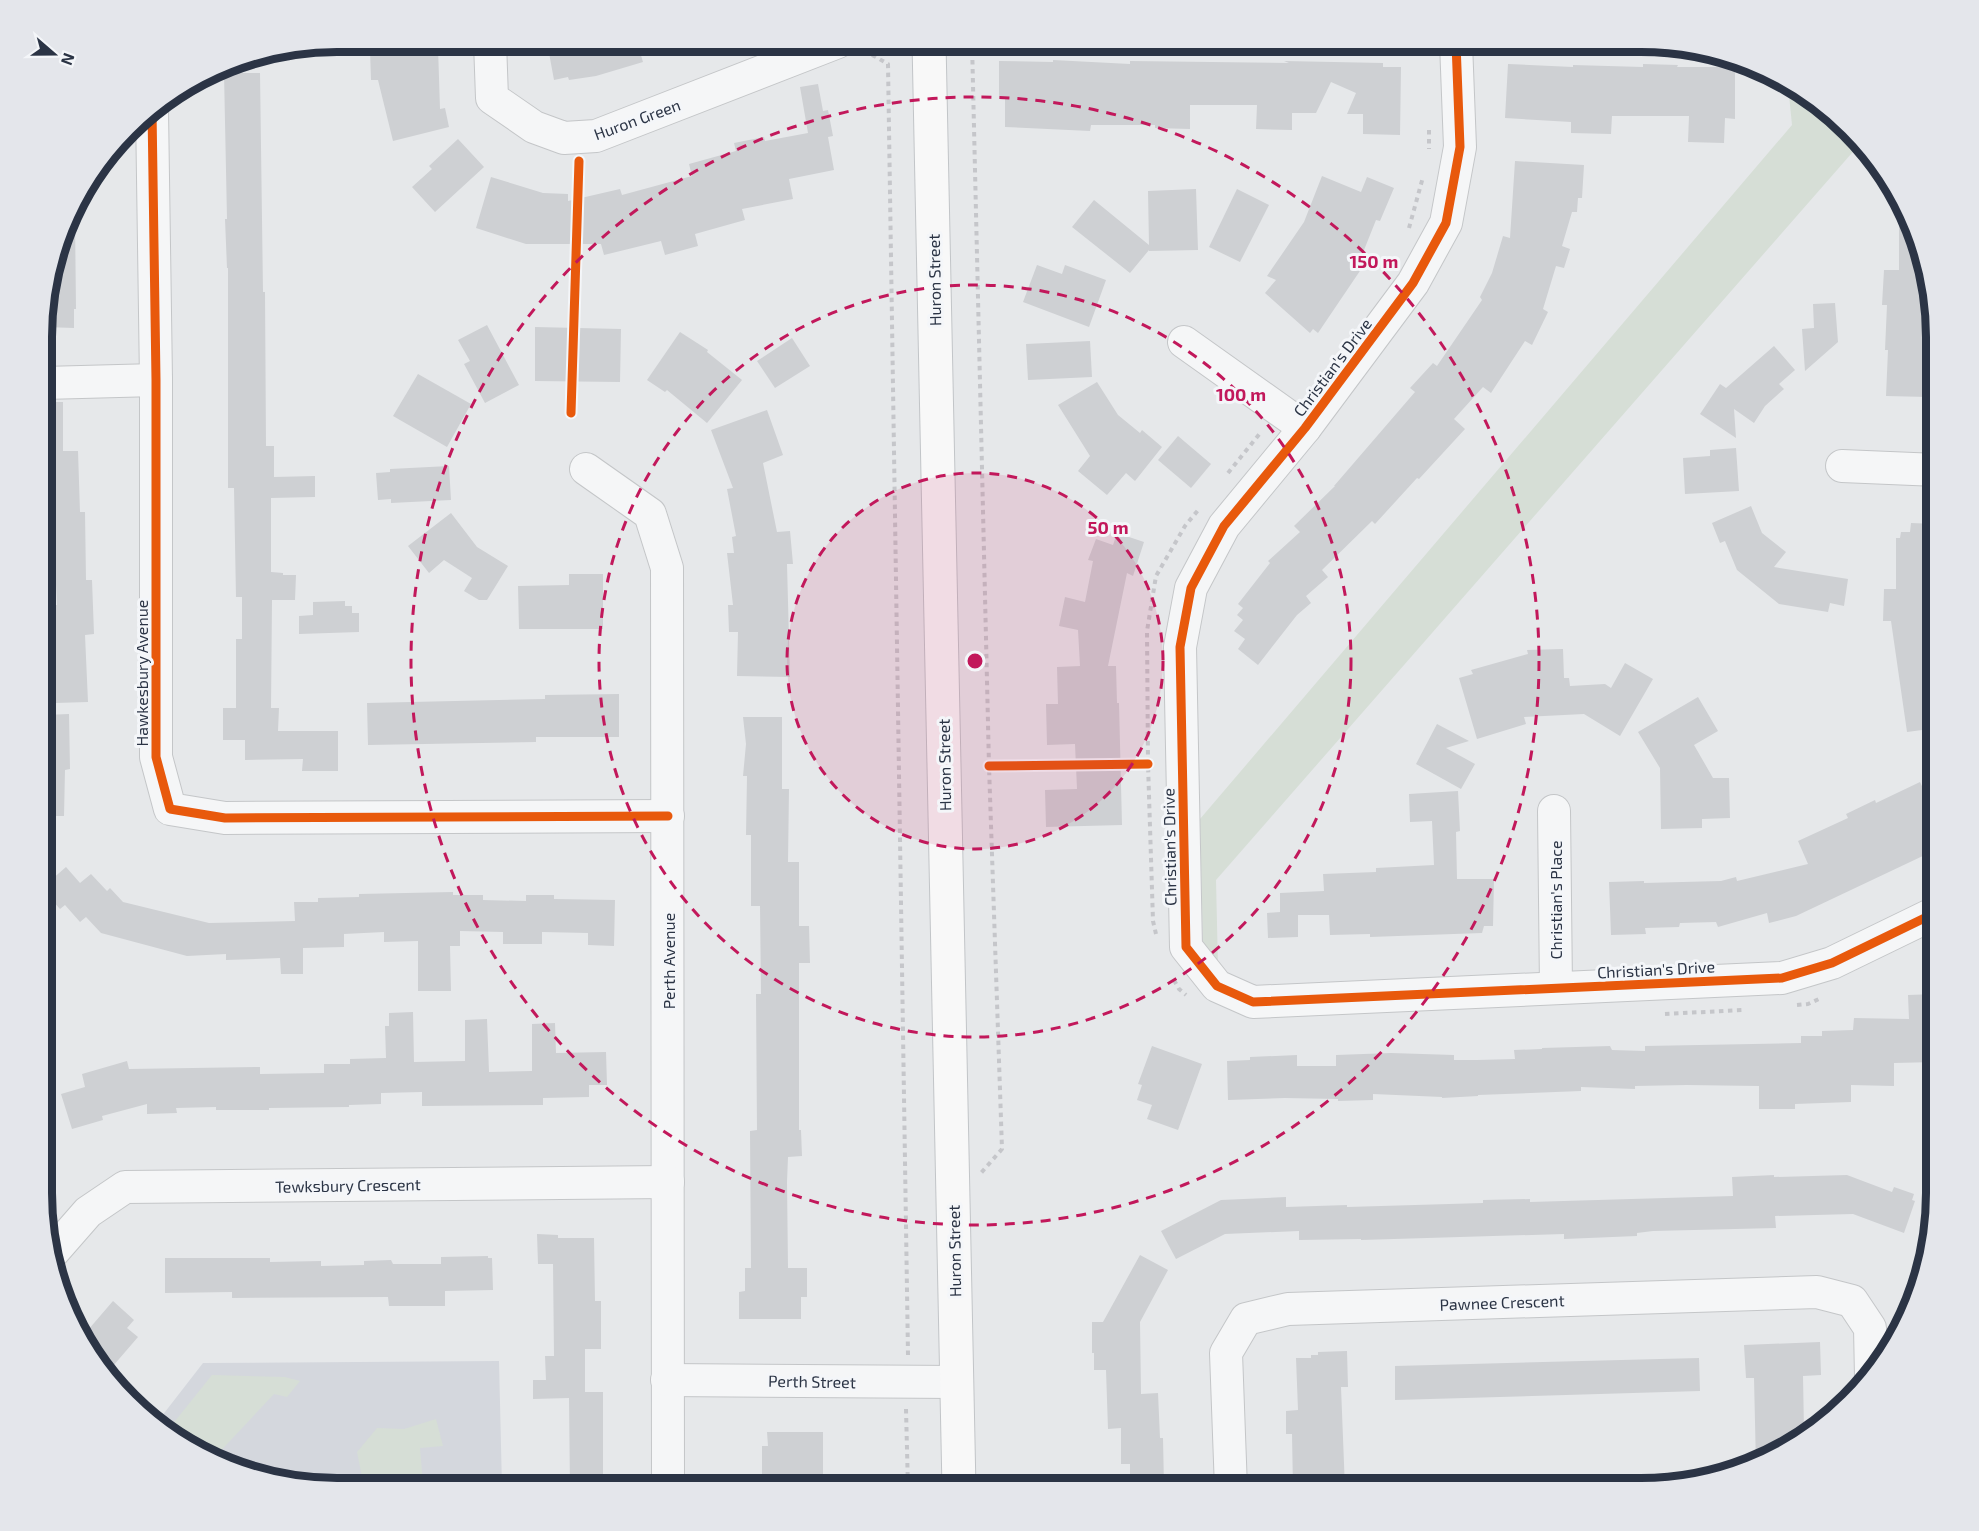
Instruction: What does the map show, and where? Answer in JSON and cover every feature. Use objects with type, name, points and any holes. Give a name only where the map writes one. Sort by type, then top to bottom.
[{"type":"main road","name":"Huron Street","points":[[929,52],[959,1478]]},
{"type":"street","name":"Huron Green","points":[[490,52],[492,99],[534,128],[564,138],[596,136],[839,52]]},
{"type":"street","name":"Christian's Drive","points":[[1456,52],[1460,147],[1446,223],[1413,284],[1305,428],[1224,526],[1191,588],[1180,647],[1186,947],[1217,986],[1252,1002],[1782,978],[1832,963],[1926,917]]},
{"type":"street","name":"Hawkesbury Avenue","points":[[152,121],[156,380],[156,757],[170,809],[225,818],[668,816]]},
{"type":"street","points":[[1184,342],[1305,428]]},
{"type":"street","points":[[52,383],[156,380]]},
{"type":"street","points":[[1842,466],[1926,470]]},
{"type":"street","name":"Perth Avenue","points":[[586,469],[651,514],[667,568],[668,1478]]},
{"type":"street","name":"Christian's Place","points":[[1554,811],[1556,988]]},
{"type":"street","name":"Tewksbury Crescent","points":[[58,1247],[88,1212],[125,1187],[668,1182]]},
{"type":"street","name":"Pawnee Crescent","points":[[1231,1478],[1226,1353],[1246,1319],[1288,1309],[1817,1292],[1852,1301],[1870,1328],[1871,1363]]},
{"type":"street","name":"Perth Street","points":[[667,1380],[957,1382]]},
{"type":"path","points":[[867,52],[888,63],[908,1360]]},
{"type":"path","points":[[972,52],[989,766],[1002,1149],[974,1181]]},
{"type":"path","points":[[1429,123],[1429,157]]},
{"type":"path","points":[[1405,235],[1426,169]]},
{"type":"path","points":[[1227,474],[1262,431]]},
{"type":"path","points":[[1157,939],[1152,910],[1147,631],[1156,576],[1185,526],[1199,508]]},
{"type":"path","points":[[1173,979],[1179,989],[1194,1001]]},
{"type":"path","points":[[1786,1006],[1808,1004],[1830,994]]},
{"type":"path","points":[[1663,1014],[1743,1010]]},
{"type":"path","points":[[906,1399],[908,1478]]},
{"type":"shaded area","points":[[1789,94],[1815,111],[1855,149],[1216,880],[1218,967],[1203,942],[1200,819],[1792,125]]},
{"type":"shaded area","points":[[499,1361],[502,1478],[319,1478],[264,1469],[229,1457],[195,1440],[161,1417],[203,1363]]},
{"type":"shaded area","points":[[212,1375],[285,1377],[300,1381],[287,1397],[274,1394],[219,1452],[172,1425]]},
{"type":"shaded area","points":[[436,1419],[443,1446],[420,1448],[423,1478],[363,1478],[357,1452],[377,1428],[404,1429]]},
{"type":"building","points":[[370,52],[438,52],[440,109],[445,108],[449,127],[393,141],[378,80],[371,80]]},
{"type":"building","points":[[549,52],[640,52],[643,62],[596,76],[554,80]]},
{"type":"building","points":[[1053,60],[1130,64],[1130,61],[1383,63],[1383,67],[1401,67],[1400,135],[1363,134],[1363,114],[1347,114],[1356,93],[1331,82],[1316,113],[1292,113],[1292,130],[1256,129],[1257,105],[1190,105],[1190,129],[1155,128],[1155,125],[1091,125],[1090,131],[1005,127],[1005,99],[999,99],[999,61],[1053,62]]},
{"type":"building","points":[[1508,64],[1643,67],[1643,64],[1735,69],[1735,119],[1725,118],[1724,143],[1688,142],[1689,116],[1612,116],[1611,134],[1571,133],[1571,122],[1505,118]]},
{"type":"building","points":[[232,73],[260,73],[266,446],[274,446],[274,477],[315,476],[315,497],[271,498],[271,572],[296,575],[295,600],[272,600],[271,708],[279,708],[278,731],[338,731],[338,771],[302,771],[303,759],[245,760],[245,740],[223,740],[223,708],[236,708],[236,639],[242,639],[242,597],[236,597],[234,488],[228,488],[228,268],[225,219],[227,219],[224,76]]},
{"type":"building","points":[[818,84],[823,111],[828,110],[833,136],[828,137],[834,170],[789,179],[793,199],[742,209],[745,220],[695,234],[698,246],[665,255],[661,241],[604,255],[601,244],[526,244],[476,228],[491,177],[543,193],[568,194],[568,201],[620,189],[622,195],[692,176],[689,164],[736,151],[734,143],[764,137],[765,141],[808,133],[800,87]]},
{"type":"building","points":[[458,139],[484,167],[435,212],[412,187],[432,169],[429,166]]},
{"type":"building","points":[[1515,161],[1584,165],[1582,198],[1578,198],[1577,212],[1572,212],[1562,246],[1570,249],[1564,268],[1556,266],[1543,309],[1548,312],[1532,345],[1525,341],[1491,393],[1483,387],[1454,419],[1465,429],[1419,479],[1417,478],[1375,524],[1372,521],[1322,570],[1328,577],[1306,596],[1311,603],[1297,615],[1258,665],[1238,649],[1245,639],[1234,631],[1243,620],[1237,615],[1243,608],[1238,604],[1270,563],[1268,561],[1300,532],[1294,526],[1335,486],[1415,392],[1410,388],[1433,363],[1437,366],[1482,300],[1480,297],[1492,273],[1503,236],[1510,238]]},
{"type":"building","points":[[1322,176],[1361,192],[1367,177],[1394,188],[1380,221],[1376,220],[1362,255],[1368,259],[1318,333],[1313,329],[1310,333],[1265,293],[1276,280],[1267,276],[1304,222]]},
{"type":"building","points":[[1196,189],[1198,250],[1149,250],[1130,273],[1072,227],[1094,200],[1149,245],[1148,191]]},
{"type":"building","points":[[1237,189],[1269,205],[1240,262],[1209,247]]},
{"type":"building","points":[[1899,216],[1917,264],[1923,297],[1922,325],[1926,325],[1926,397],[1886,396],[1888,350],[1885,350],[1887,305],[1882,305],[1884,270],[1899,270]]},
{"type":"building","points":[[75,227],[76,309],[74,309],[74,328],[53,327],[62,264]]},
{"type":"building","points":[[1037,265],[1062,274],[1065,265],[1106,280],[1089,327],[1023,302]]},
{"type":"building","points":[[1835,303],[1838,342],[1805,371],[1802,329],[1814,328],[1813,304]]},
{"type":"building","points":[[487,325],[519,385],[485,403],[464,364],[470,361],[458,340]]},
{"type":"building","points":[[535,327],[621,329],[620,382],[535,381]]},
{"type":"building","points":[[680,332],[708,350],[707,352],[742,380],[707,423],[667,390],[665,392],[647,380]]},
{"type":"building","points":[[792,338],[810,366],[775,388],[757,361]]},
{"type":"building","points":[[1090,341],[1092,377],[1028,380],[1026,344]]},
{"type":"building","points":[[1774,346],[1795,370],[1779,384],[1784,389],[1765,406],[1754,423],[1734,409],[1736,438],[1700,414],[1720,384],[1726,388]]},
{"type":"building","points":[[418,374],[471,404],[447,447],[393,416]]},
{"type":"building","points":[[1097,382],[1118,415],[1140,433],[1142,430],[1162,447],[1135,481],[1126,473],[1107,495],[1078,471],[1090,456],[1058,405]]},
{"type":"building","points":[[52,402],[63,402],[63,451],[78,451],[80,512],[85,512],[86,580],[92,580],[94,634],[85,635],[88,702],[55,703],[52,605],[57,605],[55,564],[53,564]]},
{"type":"building","points":[[767,410],[783,455],[763,463],[777,532],[790,531],[793,564],[787,564],[790,677],[737,676],[738,632],[729,632],[728,605],[733,605],[727,553],[734,553],[732,537],[736,536],[727,489],[733,488],[711,430]]},
{"type":"building","points":[[1178,436],[1211,464],[1191,488],[1158,460]]},
{"type":"building","points":[[1736,448],[1739,491],[1685,494],[1683,458],[1710,456],[1710,450]]},
{"type":"building","points":[[449,466],[451,500],[391,503],[391,499],[378,500],[376,473],[390,472],[390,469]]},
{"type":"building","points":[[1751,506],[1762,533],[1786,552],[1774,567],[1848,579],[1844,606],[1830,603],[1828,612],[1779,604],[1737,570],[1725,541],[1720,543],[1712,523]]},
{"type":"building","points":[[451,513],[477,547],[508,566],[487,600],[479,600],[464,591],[472,578],[444,560],[429,573],[408,546]]},
{"type":"building","points":[[1911,523],[1926,524],[1926,652],[1923,652],[1926,671],[1926,729],[1907,732],[1891,621],[1883,621],[1884,589],[1896,589],[1896,538],[1900,538],[1901,532],[1910,532]]},
{"type":"building","points":[[1117,533],[1144,542],[1133,576],[1127,573],[1108,666],[1116,666],[1122,825],[1046,827],[1045,790],[1077,789],[1075,744],[1047,745],[1046,704],[1058,704],[1057,667],[1080,666],[1078,630],[1059,626],[1065,597],[1085,602],[1093,561],[1088,560],[1096,539],[1113,545]]},
{"type":"building","points":[[569,574],[603,574],[603,629],[519,629],[518,586],[569,585]]},
{"type":"building","points":[[345,601],[345,606],[352,606],[352,613],[359,613],[359,632],[299,634],[299,616],[313,615],[313,602]]},
{"type":"building","points":[[1563,649],[1564,678],[1569,678],[1570,686],[1605,684],[1611,688],[1625,663],[1653,679],[1620,736],[1584,714],[1524,717],[1526,724],[1477,739],[1459,678],[1473,674],[1471,670],[1528,654],[1527,650]]},
{"type":"building","points":[[619,694],[619,737],[536,737],[536,742],[368,745],[367,703],[545,699],[545,695]]},
{"type":"building","points":[[1698,697],[1718,731],[1694,745],[1713,778],[1729,778],[1730,818],[1702,819],[1702,828],[1661,829],[1660,768],[1638,732]]},
{"type":"building","points":[[69,714],[70,769],[65,770],[64,816],[52,816],[52,715]]},
{"type":"building","points":[[743,717],[782,717],[782,789],[789,789],[788,862],[799,862],[799,926],[809,926],[810,963],[799,963],[799,1130],[801,1130],[802,1156],[788,1157],[787,1182],[788,1268],[807,1268],[807,1297],[801,1297],[801,1319],[739,1319],[739,1292],[745,1291],[745,1268],[751,1268],[750,1131],[757,1130],[756,994],[761,994],[760,906],[751,906],[751,835],[746,835],[747,776],[743,776],[746,744]]},
{"type":"building","points":[[1437,724],[1469,741],[1446,748],[1475,764],[1461,789],[1416,764]]},
{"type":"building","points":[[1920,782],[1926,795],[1926,854],[1796,916],[1769,923],[1767,913],[1718,927],[1716,922],[1680,923],[1679,927],[1645,928],[1646,934],[1611,935],[1609,882],[1721,881],[1736,877],[1737,881],[1808,864],[1798,841],[1848,818],[1846,814],[1875,800],[1876,803]]},
{"type":"building","points":[[1458,791],[1460,831],[1456,832],[1457,879],[1494,879],[1493,926],[1484,926],[1482,933],[1370,937],[1370,934],[1330,935],[1329,915],[1298,915],[1298,937],[1268,938],[1267,913],[1280,912],[1280,893],[1324,891],[1323,874],[1376,872],[1376,868],[1434,865],[1432,821],[1410,822],[1409,794]]},
{"type":"building","points":[[66,867],[80,883],[91,874],[107,891],[110,888],[123,902],[209,923],[295,921],[294,902],[318,902],[318,898],[359,897],[359,894],[453,892],[453,895],[483,895],[483,900],[526,901],[526,895],[554,895],[554,899],[615,900],[614,946],[588,945],[588,933],[542,932],[542,944],[503,944],[503,932],[460,931],[460,946],[450,946],[451,991],[418,991],[418,941],[384,942],[384,932],[344,934],[344,947],[303,948],[303,974],[281,974],[280,958],[226,960],[226,954],[187,956],[101,933],[86,917],[80,922],[65,905],[60,909],[52,900],[52,879]]},
{"type":"building","points":[[1926,994],[1926,1062],[1894,1063],[1894,1086],[1851,1085],[1851,1102],[1795,1104],[1795,1109],[1759,1109],[1759,1086],[1687,1085],[1635,1086],[1635,1089],[1581,1087],[1581,1091],[1442,1098],[1373,1094],[1373,1100],[1285,1098],[1228,1100],[1227,1061],[1250,1060],[1250,1057],[1297,1055],[1297,1066],[1336,1066],[1336,1055],[1391,1053],[1454,1055],[1454,1060],[1477,1060],[1515,1059],[1514,1050],[1542,1048],[1610,1046],[1612,1050],[1645,1051],[1645,1046],[1801,1043],[1801,1036],[1822,1036],[1822,1031],[1853,1030],[1854,1018],[1909,1019],[1908,995]]},
{"type":"building","points":[[413,1012],[414,1062],[465,1061],[465,1020],[487,1019],[489,1072],[532,1071],[532,1024],[555,1023],[556,1053],[606,1052],[607,1085],[589,1085],[589,1097],[543,1098],[543,1105],[422,1106],[422,1092],[381,1093],[381,1104],[349,1105],[349,1107],[269,1108],[269,1110],[216,1110],[216,1107],[176,1108],[177,1113],[147,1114],[147,1104],[102,1116],[103,1120],[72,1129],[61,1094],[85,1087],[82,1074],[127,1061],[129,1069],[260,1067],[260,1074],[324,1073],[324,1064],[350,1064],[350,1059],[386,1058],[385,1026],[389,1026],[389,1013]]},
{"type":"building","points":[[1152,1046],[1202,1064],[1178,1130],[1147,1119],[1152,1105],[1137,1100],[1142,1085],[1138,1084]]},
{"type":"building","points":[[1774,1175],[1774,1177],[1847,1175],[1892,1192],[1894,1187],[1914,1194],[1912,1200],[1915,1201],[1904,1233],[1853,1214],[1775,1216],[1776,1228],[1653,1231],[1637,1233],[1637,1236],[1564,1239],[1564,1234],[1299,1240],[1299,1231],[1225,1234],[1176,1259],[1161,1231],[1221,1200],[1286,1197],[1286,1207],[1347,1205],[1347,1207],[1483,1203],[1483,1200],[1530,1199],[1530,1202],[1733,1196],[1732,1177]]},
{"type":"building","points":[[537,1234],[558,1235],[558,1238],[594,1238],[595,1301],[601,1301],[601,1349],[585,1349],[585,1392],[603,1392],[603,1478],[570,1478],[569,1398],[533,1399],[533,1380],[546,1380],[545,1356],[554,1356],[553,1264],[538,1264]]},
{"type":"building","points":[[1140,1255],[1168,1270],[1140,1322],[1141,1394],[1158,1393],[1160,1438],[1163,1438],[1164,1478],[1130,1478],[1130,1464],[1121,1464],[1121,1428],[1108,1429],[1106,1370],[1094,1370],[1092,1322],[1103,1322]]},
{"type":"building","points":[[488,1256],[492,1258],[493,1290],[445,1291],[445,1306],[389,1306],[388,1297],[232,1298],[232,1292],[165,1293],[165,1258],[270,1258],[270,1262],[321,1261],[321,1266],[364,1265],[364,1261],[391,1260],[393,1264],[441,1264],[441,1257]]},
{"type":"building","points":[[113,1301],[134,1320],[127,1328],[138,1337],[113,1366],[107,1360],[88,1330]]},
{"type":"building","points":[[1820,1342],[1821,1375],[1803,1376],[1804,1427],[1756,1454],[1754,1378],[1746,1378],[1744,1345]]},
{"type":"building","points":[[1347,1351],[1348,1387],[1341,1387],[1345,1478],[1293,1478],[1292,1434],[1286,1434],[1286,1411],[1298,1410],[1296,1358],[1311,1358],[1311,1355],[1318,1355],[1318,1352]]},
{"type":"building","points":[[1699,1358],[1700,1391],[1395,1400],[1395,1366]]},
{"type":"building","points":[[767,1432],[823,1432],[823,1478],[769,1478],[769,1475],[762,1475],[762,1446],[768,1446]]},
{"type":"cycle path","points":[[1456,52],[1460,147],[1446,223],[1413,283],[1305,428],[1224,526],[1191,588],[1180,647],[1186,947],[1217,986],[1253,1002],[1782,978],[1832,963],[1926,917]]},
{"type":"cycle path","points":[[152,121],[156,380],[156,757],[170,809],[225,818],[668,816]]},
{"type":"cycle path","points":[[571,413],[579,161]]},
{"type":"cycle path","points":[[989,766],[1148,764]]}]
